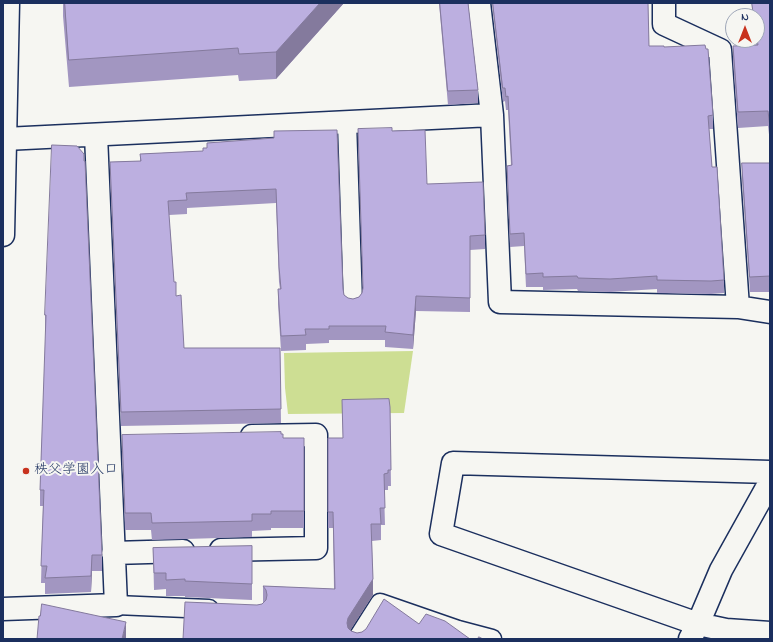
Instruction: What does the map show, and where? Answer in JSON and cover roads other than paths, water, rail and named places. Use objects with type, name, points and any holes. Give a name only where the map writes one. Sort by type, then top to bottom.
[{"type":"street","points":[[3,235],[8,3]]},
{"type":"street","points":[[480,3],[492,115],[500,302],[738,307],[770,312]]},
{"type":"street","points":[[664,3],[664,24],[720,50],[738,307]]},
{"type":"street","points":[[5,139],[492,115]]},
{"type":"street","points":[[3,609],[116,605],[113,553],[117,439],[96,135]]},
{"type":"street","points":[[113,553],[316,548],[316,435],[236,436]]},
{"type":"street","points":[[770,472],[453,463],[441,534],[694,631],[726,630],[770,633]]},
{"type":"street","points":[[694,631],[721,570],[770,482]]},
{"type":"lane","points":[[347,122],[353,303]]},
{"type":"lane","points":[[357,639],[380,603],[485,638]]},
{"type":"lane","points":[[116,605],[226,609]]},
{"type":"place","name":"秩父学園入口","points":[[26,471]]}]
